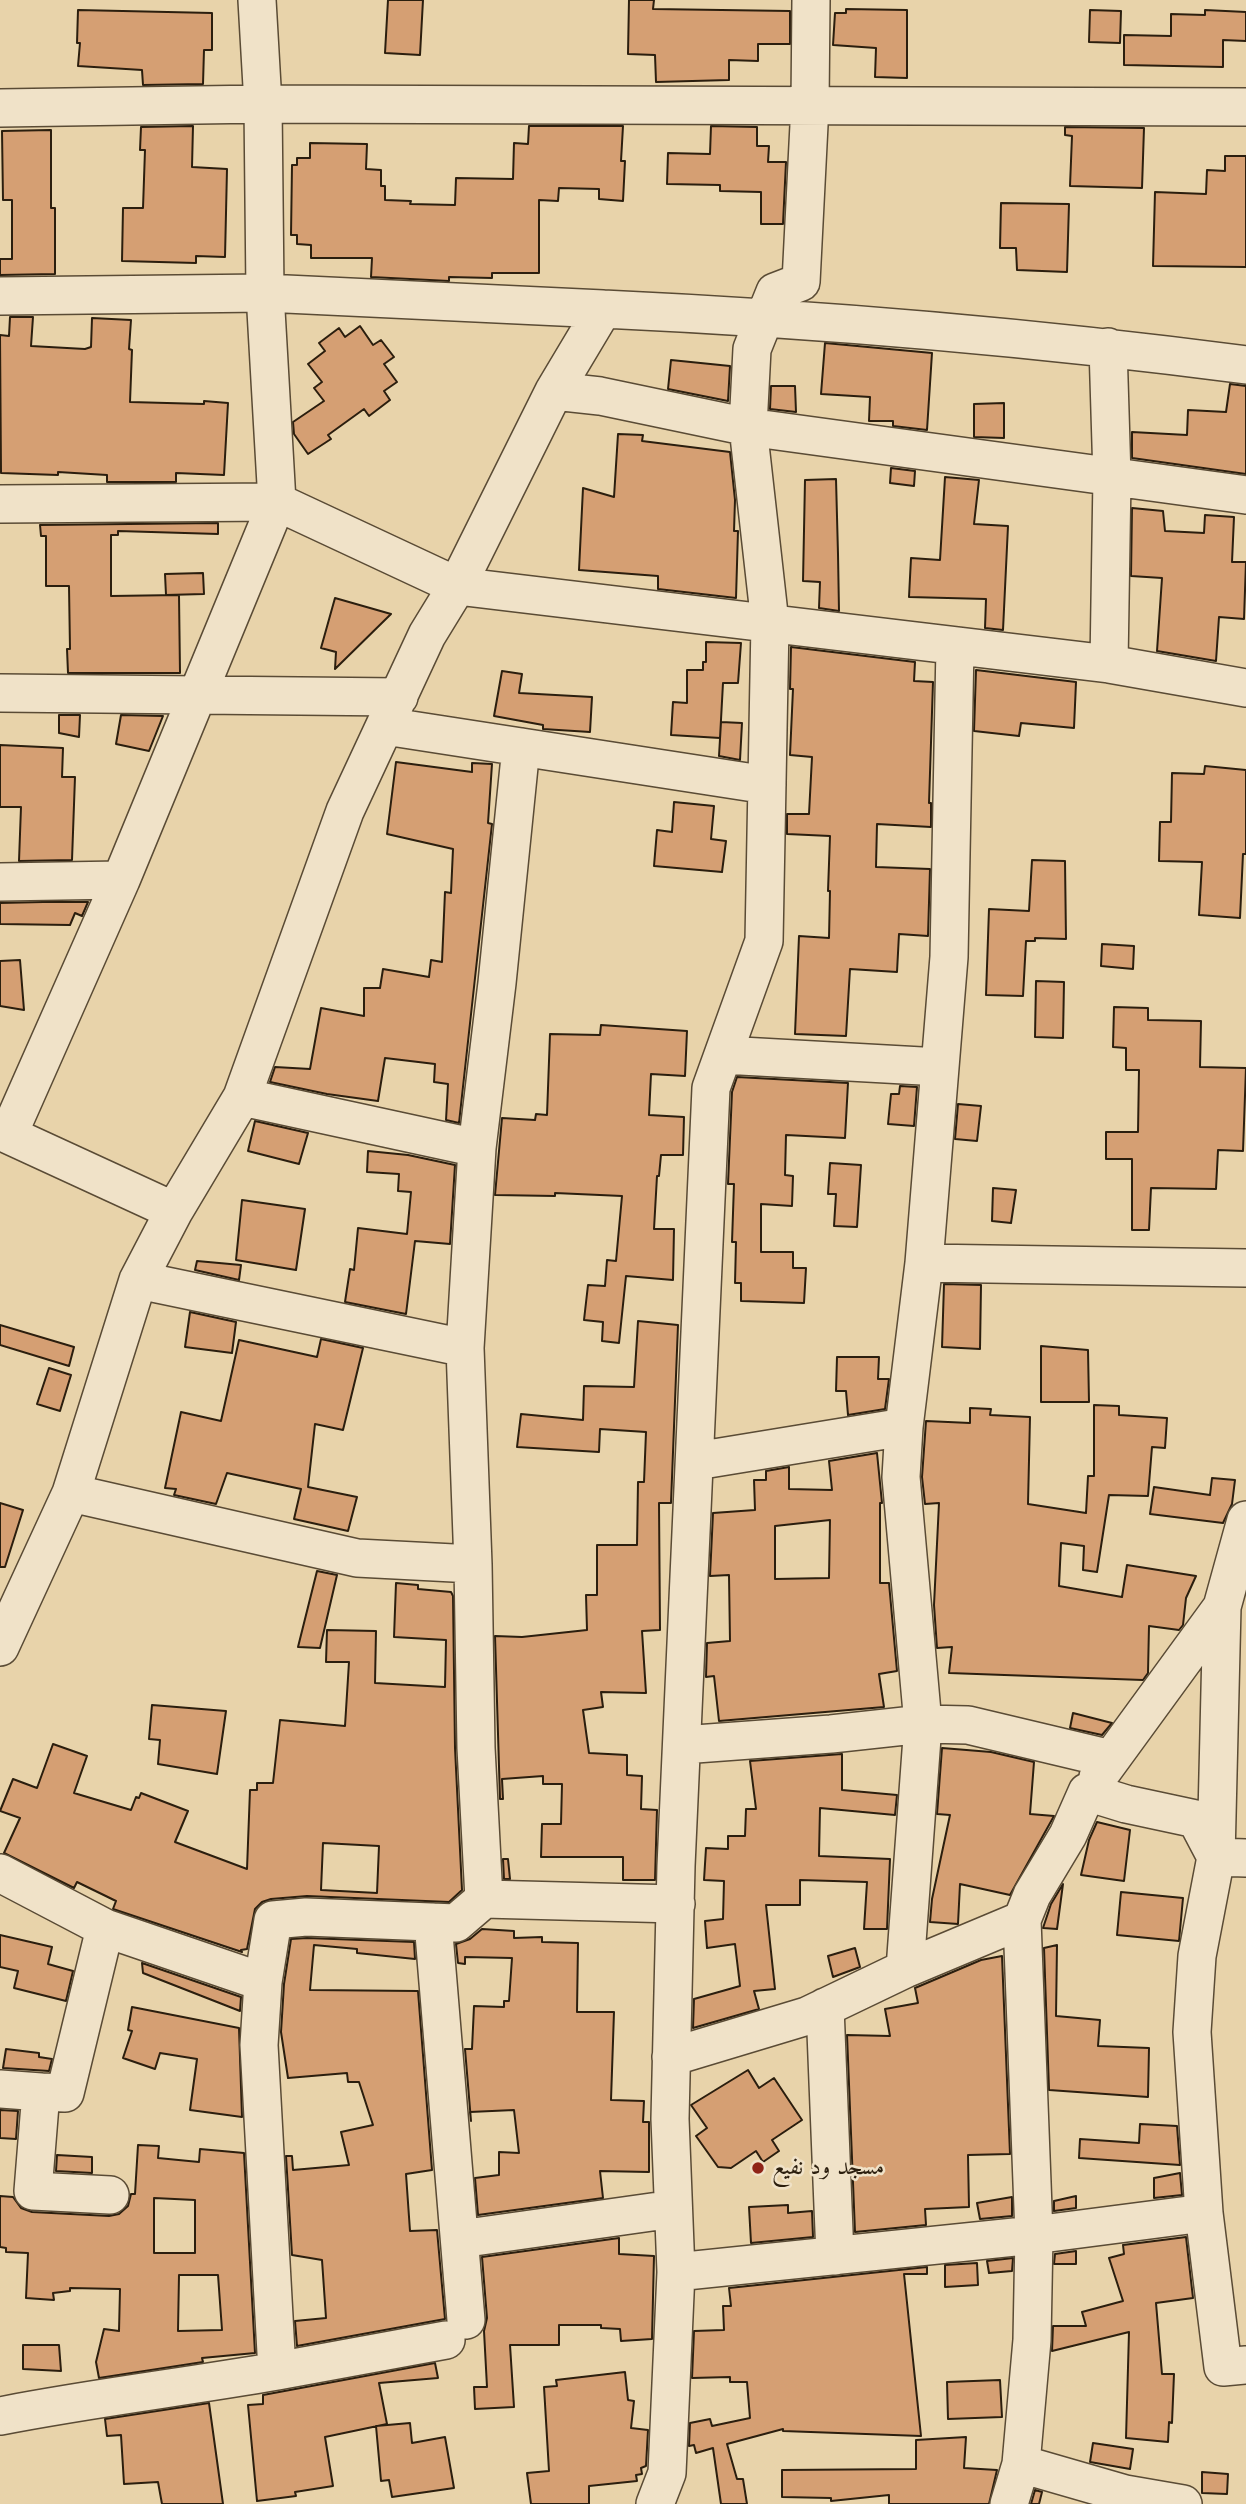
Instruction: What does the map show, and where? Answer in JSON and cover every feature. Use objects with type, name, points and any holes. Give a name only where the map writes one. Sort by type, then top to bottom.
[{"type":"street","points":[[174,1211],[4,1132],[121,880],[277,502],[265,293],[263,104],[257,0]]},
{"type":"street","points":[[658,2503],[667,2473],[676,2272],[671,2057],[681,1745],[711,1088],[764,941],[770,624],[748,427],[752,349],[775,292],[801,282],[810,105],[811,0]]},
{"type":"street","points":[[0,108],[263,104],[1246,107]]},
{"type":"street","points":[[0,296],[265,293],[766,317],[1108,347],[1246,365]]},
{"type":"street","points":[[0,1647],[71,1493],[138,1280],[174,1211],[242,1097],[345,811],[427,635],[457,586],[554,391],[603,309]]},
{"type":"street","points":[[1108,347],[1112,477],[1109,664]]},
{"type":"street","points":[[554,391],[600,396],[748,427],[1246,495]]},
{"type":"street","points":[[0,504],[277,502],[457,586],[1109,664],[1246,688]]},
{"type":"street","points":[[905,1969],[923,1724],[901,1477],[904,1427],[924,1264],[949,957],[955,646]]},
{"type":"street","points":[[0,693],[197,695],[392,711],[521,747],[767,785]]},
{"type":"street","points":[[484,1899],[476,1748],[465,1348],[477,1148],[498,983],[521,747]]},
{"type":"street","points":[[0,881],[121,880]]},
{"type":"street","points":[[723,1055],[940,1067]]},
{"type":"street","points":[[242,1097],[477,1148]]},
{"type":"street","points":[[924,1264],[1246,1268]]},
{"type":"street","points":[[138,1280],[465,1348]]},
{"type":"street","points":[[696,1461],[904,1427]]},
{"type":"street","points":[[71,1493],[357,1558],[473,1564]]},
{"type":"street","points":[[1246,1520],[1222,1607],[1231,1857],[1197,1955],[1192,2032],[1204,2213],[1223,2367],[1246,2365]]},
{"type":"street","points":[[1009,2504],[1021,2464],[1032,2340],[1034,2235],[1023,1920],[1032,1895],[1068,1835],[1087,1792],[1222,1607]]},
{"type":"street","points":[[681,1745],[923,1724],[968,1725],[1111,1759]]},
{"type":"street","points":[[1087,1792],[1126,1804],[1196,1819],[1231,1857]]},
{"type":"street","points":[[0,1874],[104,1928],[263,1982]]},
{"type":"street","points":[[277,2371],[259,2045],[263,1982],[273,1920],[306,1917],[456,1923],[484,1899],[676,1903]]},
{"type":"street","points":[[671,2057],[807,2015],[905,1969],[1023,1920]]},
{"type":"street","points":[[0,2416],[277,2371],[456,2330],[460,2239],[433,1922]]},
{"type":"street","points":[[0,2089],[65,2093],[104,1928]]},
{"type":"street","points":[[825,2007],[835,2256]]},
{"type":"street","points":[[41,2092],[33,2191],[110,2195]]},
{"type":"street","points":[[460,2239],[673,2209]]},
{"type":"street","points":[[676,2272],[1034,2235],[1204,2213]]},
{"type":"street","points":[[1021,2464],[1125,2494],[1183,2504]]},
{"type":"building","points":[[388,0],[423,0],[420,55],[385,53]]},
{"type":"building","points":[[629,0],[654,0],[653,9],[790,11],[790,44],[758,44],[758,61],[729,60],[729,80],[656,82],[655,55],[628,54]]},
{"type":"building","points":[[846,9],[907,10],[907,78],[875,77],[876,48],[833,45],[835,13],[846,13]]},
{"type":"building","points":[[78,10],[212,13],[212,50],[204,50],[203,84],[143,85],[142,70],[78,66]]},
{"type":"building","points":[[1090,10],[1121,11],[1120,43],[1089,42]]},
{"type":"building","points":[[1205,10],[1246,12],[1246,41],[1223,40],[1223,67],[1124,65],[1124,35],[1171,36],[1171,14],[1205,15]]},
{"type":"building","points":[[193,126],[192,167],[227,169],[225,257],[196,256],[196,263],[122,261],[123,208],[143,208],[145,150],[140,150],[141,127]]},
{"type":"building","points":[[529,126],[623,126],[623,201],[599,199],[599,189],[559,188],[558,201],[539,200],[539,273],[492,273],[492,278],[449,277],[449,281],[371,277],[372,258],[311,258],[311,245],[297,244],[297,235],[291,235],[292,165],[297,165],[297,158],[310,158],[310,143],[367,144],[366,169],[381,170],[381,186],[385,186],[385,200],[411,201],[410,204],[455,205],[456,178],[513,179],[514,143],[528,144]]},
{"type":"building","points":[[711,126],[757,127],[757,146],[769,146],[768,162],[786,162],[783,224],[761,224],[761,192],[720,191],[720,185],[667,184],[668,153],[710,154]]},
{"type":"building","points":[[1065,127],[1144,128],[1142,188],[1070,186],[1072,136],[1065,135]]},
{"type":"building","points":[[51,130],[51,208],[55,208],[55,274],[0,275],[0,259],[12,259],[12,200],[3,200],[2,131]]},
{"type":"building","points":[[1225,156],[1246,156],[1246,267],[1153,266],[1155,192],[1206,194],[1207,170],[1225,171]]},
{"type":"building","points":[[1001,203],[1069,204],[1067,272],[1017,270],[1016,248],[1000,248]]},
{"type":"building","points":[[10,317],[33,317],[31,346],[85,349],[91,347],[92,318],[131,320],[130,402],[228,403],[224,475],[176,473],[176,482],[107,482],[107,475],[1,473],[0,335],[9,336]]},
{"type":"building","points":[[360,326],[373,345],[381,340],[394,357],[384,364],[397,382],[384,391],[390,400],[369,416],[364,409],[328,435],[331,439],[308,454],[294,434],[293,422],[324,401],[314,388],[322,382],[308,364],[325,351],[319,343],[339,328],[345,337]]},
{"type":"building","points":[[825,343],[932,353],[927,430],[893,426],[893,421],[869,421],[870,397],[821,394]]},
{"type":"building","points":[[671,360],[730,366],[728,401],[668,389]]},
{"type":"building","points":[[1230,384],[1246,386],[1246,474],[1132,458],[1132,432],[1187,435],[1188,410],[1226,412]]},
{"type":"building","points":[[771,386],[795,386],[796,412],[770,409]]},
{"type":"building","points":[[1004,403],[1004,438],[974,437],[974,404]]},
{"type":"building","points":[[618,434],[643,435],[642,441],[730,452],[735,500],[734,531],[738,531],[736,598],[658,589],[658,576],[579,570],[583,488],[614,497]]},
{"type":"building","points":[[891,468],[915,471],[914,486],[890,483]]},
{"type":"building","points":[[945,477],[979,480],[974,524],[1008,526],[1003,630],[985,628],[986,599],[909,597],[911,558],[940,560]]},
{"type":"building","points":[[836,479],[839,611],[819,608],[820,582],[803,581],[805,480]]},
{"type":"building","points":[[1132,508],[1163,511],[1165,531],[1204,533],[1205,515],[1234,517],[1232,562],[1246,562],[1244,619],[1219,617],[1216,661],[1157,651],[1162,578],[1131,576]]},
{"type":"building","points":[[218,523],[218,534],[118,531],[118,535],[111,535],[111,596],[179,595],[180,673],[68,673],[69,586],[46,586],[46,536],[41,536],[40,525]]},
{"type":"building","points":[[203,573],[204,594],[166,595],[165,574]]},
{"type":"building","points":[[335,598],[391,614],[335,669],[336,652],[321,648]]},
{"type":"building","points":[[706,642],[741,643],[738,683],[723,683],[720,738],[671,735],[673,702],[687,703],[687,670],[703,670],[703,662],[706,662]]},
{"type":"building","points":[[791,647],[915,662],[914,681],[933,682],[929,803],[931,827],[877,824],[876,867],[930,869],[928,936],[899,934],[897,972],[850,969],[846,1036],[795,1034],[799,936],[829,938],[830,836],[787,834],[787,814],[809,814],[812,757],[790,755],[793,689],[790,689]]},
{"type":"building","points":[[976,670],[1076,682],[1074,728],[1021,723],[1019,736],[974,731]]},
{"type":"building","points":[[502,671],[522,674],[519,693],[592,697],[590,732],[543,729],[543,725],[494,716]]},
{"type":"building","points":[[59,715],[80,715],[79,737],[59,733]]},
{"type":"building","points":[[121,715],[163,716],[149,751],[116,744]]},
{"type":"building","points":[[721,722],[742,723],[740,760],[719,756]]},
{"type":"building","points":[[0,745],[63,748],[62,777],[75,777],[72,860],[19,861],[21,807],[0,807]]},
{"type":"building","points":[[396,762],[472,772],[472,763],[492,764],[488,823],[492,824],[459,1123],[446,1120],[448,1084],[434,1082],[435,1064],[385,1058],[378,1101],[270,1082],[275,1067],[310,1069],[321,1008],[364,1016],[364,988],[380,988],[383,969],[429,977],[431,960],[442,962],[445,892],[451,893],[453,849],[387,834]]},
{"type":"building","points":[[1205,766],[1246,770],[1246,854],[1243,854],[1240,918],[1199,915],[1202,862],[1159,861],[1160,822],[1171,822],[1172,773],[1204,774]]},
{"type":"building","points":[[674,802],[714,806],[711,839],[726,841],[722,872],[654,866],[657,830],[672,832]]},
{"type":"building","points":[[1032,860],[1065,861],[1066,939],[1035,938],[1035,941],[1026,941],[1023,996],[986,995],[989,909],[1029,911]]},
{"type":"building","points":[[88,902],[82,916],[75,913],[70,925],[0,924],[0,903]]},
{"type":"building","points":[[1102,944],[1134,946],[1133,969],[1101,966]]},
{"type":"building","points":[[20,960],[24,1010],[0,1006],[0,961]]},
{"type":"building","points":[[1036,981],[1064,982],[1063,1038],[1035,1037]]},
{"type":"building","points":[[1114,1007],[1148,1008],[1148,1020],[1201,1021],[1200,1067],[1246,1068],[1243,1151],[1218,1150],[1216,1189],[1151,1188],[1149,1230],[1132,1230],[1132,1159],[1106,1159],[1106,1132],[1138,1132],[1139,1070],[1126,1070],[1126,1048],[1113,1047]]},
{"type":"building","points":[[601,1025],[687,1031],[685,1076],[651,1074],[649,1115],[684,1117],[683,1155],[661,1155],[657,1176],[654,1229],[674,1229],[673,1280],[626,1276],[619,1343],[602,1341],[603,1322],[584,1320],[588,1285],[605,1286],[607,1260],[616,1261],[622,1196],[555,1193],[555,1196],[495,1195],[502,1118],[535,1120],[536,1114],[547,1115],[550,1034],[600,1035]]},
{"type":"building","points":[[737,1077],[848,1083],[845,1138],[786,1135],[785,1175],[793,1176],[792,1206],[761,1204],[761,1252],[793,1252],[793,1268],[806,1268],[804,1303],[741,1301],[741,1283],[735,1283],[736,1242],[732,1242],[734,1184],[728,1184],[732,1092]]},
{"type":"building","points":[[900,1086],[917,1087],[914,1126],[888,1124],[891,1094],[899,1094]]},
{"type":"building","points":[[958,1104],[981,1106],[977,1141],[955,1139]]},
{"type":"building","points":[[255,1121],[308,1133],[299,1164],[248,1151]]},
{"type":"building","points":[[368,1151],[408,1155],[455,1165],[450,1244],[415,1241],[406,1314],[345,1302],[350,1269],[354,1270],[358,1228],[407,1234],[411,1192],[398,1191],[399,1174],[367,1172]]},
{"type":"building","points":[[830,1163],[861,1165],[857,1227],[834,1226],[836,1194],[828,1194]]},
{"type":"building","points":[[993,1188],[1016,1190],[1011,1223],[992,1221]]},
{"type":"building","points":[[242,1200],[305,1209],[296,1270],[236,1260]]},
{"type":"building","points":[[197,1261],[241,1265],[239,1280],[195,1270]]},
{"type":"building","points":[[944,1284],[981,1285],[980,1349],[942,1347]]},
{"type":"building","points":[[190,1312],[236,1322],[232,1353],[185,1347]]},
{"type":"building","points":[[638,1321],[678,1325],[671,1503],[659,1503],[660,1630],[642,1631],[646,1693],[601,1692],[603,1707],[583,1710],[589,1753],[627,1755],[627,1775],[642,1776],[641,1809],[657,1810],[655,1880],[623,1880],[623,1857],[541,1857],[542,1824],[561,1824],[562,1784],[543,1784],[543,1776],[502,1779],[503,1799],[500,1799],[495,1636],[522,1637],[587,1630],[586,1595],[597,1595],[597,1545],[637,1545],[638,1482],[644,1482],[646,1432],[600,1429],[599,1452],[517,1447],[521,1414],[583,1420],[584,1386],[634,1387]]},
{"type":"building","points":[[0,1325],[74,1347],[69,1366],[0,1345]]},
{"type":"building","points":[[321,1339],[363,1348],[343,1430],[315,1424],[308,1487],[357,1497],[348,1531],[294,1519],[301,1489],[227,1473],[216,1504],[174,1495],[176,1489],[165,1488],[181,1412],[221,1421],[239,1340],[317,1357]]},
{"type":"building","points":[[1041,1346],[1088,1350],[1089,1402],[1041,1402]]},
{"type":"building","points":[[837,1357],[879,1357],[878,1379],[889,1379],[885,1409],[848,1415],[846,1391],[836,1391]]},
{"type":"building","points":[[49,1368],[71,1375],[60,1411],[37,1404]]},
{"type":"building","points":[[1094,1405],[1119,1406],[1119,1415],[1167,1418],[1165,1448],[1152,1447],[1148,1496],[1109,1495],[1097,1572],[1083,1570],[1084,1546],[1061,1543],[1059,1586],[1122,1597],[1127,1565],[1196,1576],[1186,1598],[1183,1625],[1179,1630],[1149,1626],[1148,1673],[1143,1680],[949,1673],[952,1647],[937,1648],[934,1605],[939,1503],[925,1504],[922,1477],[926,1421],[970,1423],[970,1408],[991,1409],[990,1415],[1030,1417],[1028,1504],[1086,1513],[1088,1476],[1094,1476]]},
{"type":"building","points":[[877,1453],[882,1503],[880,1583],[889,1583],[897,1671],[879,1674],[884,1707],[719,1721],[714,1676],[706,1677],[707,1643],[730,1641],[729,1575],[710,1576],[713,1513],[755,1510],[754,1480],[766,1480],[766,1471],[789,1467],[789,1489],[832,1490],[829,1461]],"holes":[[[830,1520],[829,1578],[775,1579],[775,1526]]]},
{"type":"building","points":[[1212,1478],[1235,1480],[1232,1504],[1223,1523],[1150,1514],[1154,1487],[1210,1495]]},
{"type":"building","points":[[0,1503],[23,1510],[5,1567],[0,1567]]},
{"type":"building","points":[[317,1571],[337,1575],[320,1648],[298,1647]]},
{"type":"building","points":[[396,1583],[418,1585],[418,1589],[451,1592],[462,1890],[449,1902],[307,1896],[271,1899],[262,1902],[255,1909],[247,1949],[241,1950],[242,1952],[113,1909],[116,1901],[77,1882],[74,1888],[4,1853],[20,1818],[0,1811],[13,1779],[37,1788],[53,1744],[87,1756],[74,1793],[131,1810],[136,1797],[139,1798],[141,1793],[188,1811],[175,1842],[247,1869],[250,1790],[257,1790],[257,1783],[273,1783],[280,1720],[345,1726],[349,1662],[326,1662],[327,1630],[376,1631],[375,1683],[445,1687],[446,1640],[394,1637]],"holes":[[[323,1843],[379,1846],[377,1893],[321,1890]]]},
{"type":"building","points":[[152,1705],[226,1711],[217,1774],[158,1764],[160,1740],[149,1739]]},
{"type":"building","points":[[1073,1713],[1112,1723],[1102,1735],[1070,1728]]},
{"type":"building","points":[[942,1748],[991,1752],[1034,1762],[1030,1814],[1054,1816],[1010,1895],[960,1884],[958,1924],[930,1922],[932,1899],[950,1815],[937,1814]]},
{"type":"building","points":[[842,1754],[842,1790],[897,1795],[895,1815],[820,1808],[819,1856],[890,1859],[887,1929],[864,1929],[867,1882],[800,1880],[800,1905],[766,1905],[775,1989],[754,1991],[759,2009],[693,2028],[694,1999],[740,1986],[735,1944],[707,1948],[705,1921],[723,1919],[724,1881],[704,1880],[706,1848],[728,1849],[728,1836],[745,1836],[746,1809],[756,1809],[750,1761]]},
{"type":"building","points":[[1097,1822],[1130,1830],[1124,1881],[1081,1875],[1089,1840]]},
{"type":"building","points":[[503,1859],[508,1859],[510,1879],[504,1879]]},
{"type":"building","points":[[1063,1884],[1057,1929],[1043,1928],[1051,1904]]},
{"type":"building","points":[[1121,1892],[1183,1898],[1179,1941],[1117,1935]]},
{"type":"building","points":[[482,1929],[514,1931],[514,1938],[542,1937],[542,1942],[578,1943],[577,2012],[614,2012],[611,2100],[644,2101],[643,2122],[649,2122],[649,2172],[600,2171],[603,2198],[478,2215],[475,2178],[499,2175],[499,2152],[519,2153],[514,2110],[470,2112],[465,2049],[472,2049],[474,2006],[504,2007],[504,2001],[509,2001],[512,1958],[465,1957],[465,1964],[458,1963],[456,1944],[470,1939]]},
{"type":"building","points":[[0,1935],[52,1947],[48,1964],[73,1971],[66,2001],[14,1988],[18,1971],[0,1967]]},
{"type":"building","points":[[291,1939],[414,1942],[415,1959],[314,1945],[310,1990],[418,1991],[432,2170],[406,2174],[410,2231],[437,2230],[445,2319],[297,2346],[295,2321],[326,2318],[322,2260],[292,2255],[286,2156],[292,2156],[293,2170],[349,2165],[341,2132],[373,2125],[359,2082],[348,2082],[347,2073],[288,2078],[281,2032],[284,1984]]},
{"type":"building","points":[[1057,1945],[1056,2016],[1100,2020],[1098,2046],[1149,2048],[1148,2097],[1049,2090],[1044,1948]]},
{"type":"building","points":[[855,1948],[860,1967],[833,1977],[828,1956]]},
{"type":"building","points":[[1002,1956],[1010,2154],[968,2155],[969,2207],[925,2209],[926,2225],[855,2232],[847,2035],[890,2036],[885,2009],[918,2003],[915,1988],[981,1960]]},
{"type":"building","points":[[142,1963],[241,1997],[240,2011],[143,1973]]},
{"type":"building","points":[[132,2007],[239,2028],[242,2117],[190,2110],[197,2059],[160,2053],[155,2069],[123,2058],[132,2031],[128,2030]]},
{"type":"building","points":[[6,2049],[39,2053],[39,2057],[52,2059],[49,2071],[3,2068]]},
{"type":"building","points":[[748,2070],[759,2088],[774,2078],[802,2120],[772,2140],[779,2151],[763,2162],[756,2151],[731,2168],[718,2167],[696,2136],[707,2128],[691,2105]]},
{"type":"building","points":[[0,2110],[18,2111],[16,2139],[0,2138]]},
{"type":"building","points":[[1140,2124],[1177,2126],[1180,2165],[1079,2158],[1080,2139],[1139,2143]]},
{"type":"building","points":[[138,2145],[159,2146],[158,2158],[199,2162],[200,2149],[244,2153],[255,2353],[202,2358],[203,2362],[99,2378],[96,2362],[104,2329],[119,2331],[120,2289],[70,2288],[70,2291],[53,2293],[54,2300],[26,2298],[28,2253],[6,2252],[6,2248],[0,2247],[0,2196],[13,2197],[21,2208],[32,2212],[109,2216],[119,2214],[128,2206],[131,2194],[135,2194]],"holes":[[[154,2198],[195,2200],[195,2253],[154,2253]],[[179,2275],[218,2275],[222,2330],[178,2331]]]},
{"type":"building","points":[[57,2155],[92,2157],[92,2173],[56,2171]]},
{"type":"building","points":[[1180,2173],[1182,2195],[1154,2198],[1154,2178]]},
{"type":"building","points":[[1076,2196],[1076,2208],[1054,2211],[1054,2201]]},
{"type":"building","points":[[1012,2197],[1012,2216],[980,2219],[977,2203]]},
{"type":"building","points":[[788,2205],[788,2213],[812,2211],[813,2237],[751,2243],[749,2207]]},
{"type":"building","points":[[1186,2237],[1193,2298],[1156,2303],[1162,2374],[1174,2374],[1172,2423],[1169,2422],[1168,2442],[1126,2438],[1129,2332],[1052,2351],[1053,2326],[1086,2326],[1082,2312],[1123,2301],[1109,2258],[1124,2254],[1123,2245]]},
{"type":"building","points":[[619,2238],[619,2254],[654,2256],[652,2339],[621,2341],[620,2329],[601,2328],[601,2325],[559,2325],[559,2345],[510,2345],[514,2407],[475,2409],[474,2387],[487,2387],[484,2331],[487,2318],[482,2257]]},
{"type":"building","points":[[1076,2251],[1076,2264],[1054,2264],[1055,2254]]},
{"type":"building","points":[[1013,2258],[1012,2271],[989,2273],[987,2261]]},
{"type":"building","points":[[977,2263],[978,2285],[945,2287],[945,2265]]},
{"type":"building","points":[[927,2267],[927,2274],[904,2274],[921,2436],[783,2429],[727,2444],[737,2479],[743,2479],[747,2504],[721,2504],[713,2448],[696,2453],[694,2445],[689,2446],[690,2423],[710,2419],[712,2426],[750,2418],[747,2382],[730,2382],[730,2377],[692,2378],[694,2331],[724,2330],[723,2306],[731,2306],[729,2288]]},
{"type":"building","points":[[23,2345],[59,2345],[61,2371],[23,2369]]},
{"type":"building","points":[[435,2363],[438,2378],[379,2383],[387,2424],[325,2437],[333,2486],[295,2492],[296,2496],[257,2501],[248,2405],[263,2404],[263,2395]]},
{"type":"building","points":[[625,2372],[628,2400],[634,2401],[631,2428],[648,2430],[646,2466],[641,2468],[642,2474],[636,2475],[637,2481],[589,2486],[589,2504],[531,2504],[527,2473],[549,2471],[544,2387],[557,2386],[556,2380]]},
{"type":"building","points":[[1000,2380],[1002,2417],[948,2419],[947,2382]]},
{"type":"building","points":[[209,2403],[223,2504],[162,2504],[158,2482],[124,2484],[121,2435],[107,2436],[105,2419]]},
{"type":"building","points":[[410,2423],[412,2443],[445,2437],[454,2488],[392,2497],[389,2480],[381,2481],[376,2426]]},
{"type":"building","points":[[966,2437],[964,2468],[997,2470],[989,2504],[889,2504],[889,2495],[831,2501],[831,2498],[782,2497],[782,2470],[916,2469],[916,2440]]},
{"type":"building","points":[[1093,2443],[1133,2449],[1130,2469],[1090,2462]]},
{"type":"building","points":[[1202,2472],[1228,2474],[1227,2494],[1202,2493]]},
{"type":"building","points":[[1035,2490],[1042,2492],[1039,2504],[1031,2504]]},
{"type":"place","name":"مسجد ود نفيع","points":[[758,2168]]}]
